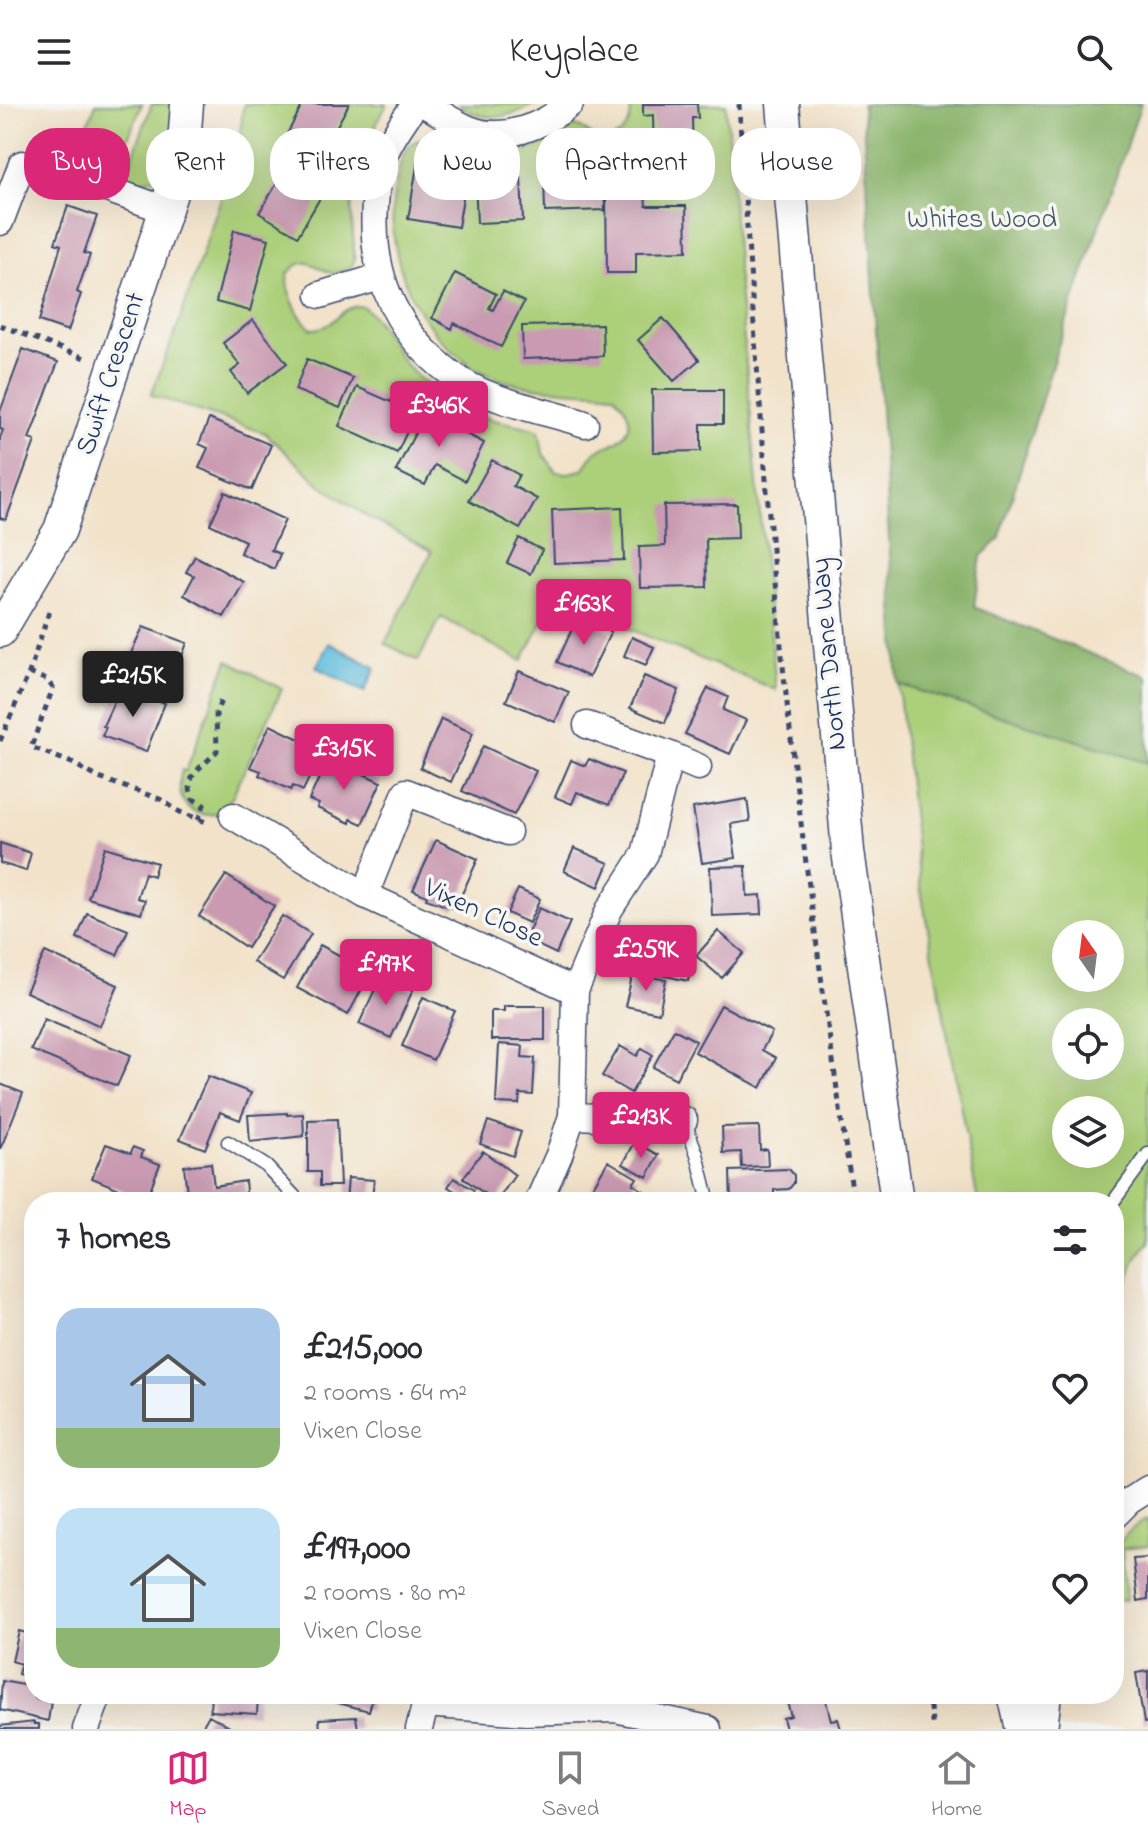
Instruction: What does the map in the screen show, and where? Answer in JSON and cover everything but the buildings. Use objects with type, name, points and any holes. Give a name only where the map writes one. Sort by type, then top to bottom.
[{"type":"street","name":"Swift Crescent","points":[[0,631],[60,530],[183,157],[187,104]]},
{"type":"street","points":[[415,104],[382,162],[374,219],[380,277],[409,333],[434,359],[465,383],[502,399],[585,424]]},
{"type":"street","points":[[424,104],[470,130],[496,135],[521,131],[543,122],[570,104]]},
{"type":"street","name":"North Dane Way","points":[[783,104],[848,851],[896,1192]]},
{"type":"street","points":[[0,222],[22,164],[51,169],[166,210]]},
{"type":"street","points":[[320,295],[380,277]]},
{"type":"street","points":[[587,725],[698,767]]},
{"type":"street","points":[[542,1192],[572,1116],[575,991],[609,910],[645,854],[670,755]]},
{"type":"street","points":[[365,895],[406,792],[508,832]]},
{"type":"street","name":"Vixen Close","points":[[233,816],[365,895],[575,991]]},
{"type":"street","points":[[572,1116],[684,1120]]},
{"type":"street","points":[[1124,1495],[1148,1489]]},
{"type":"street","points":[[1124,1506],[1148,1489]]},
{"type":"street","points":[[86,1729],[95,1704]]},
{"type":"street","points":[[1016,1704],[1022,1729]]},
{"type":"street","points":[[1041,1729],[1044,1704]]},
{"type":"street","points":[[424,1709],[526,1712],[615,1709],[708,1729]]},
{"type":"lane","points":[[684,1120],[706,1192]]},
{"type":"lane","points":[[228,1142],[266,1166],[291,1192]]},
{"type":"lane","points":[[1120,1192],[1148,1154]]},
{"type":"path","points":[[739,104],[784,675],[818,959],[853,1192]]},
{"type":"path","points":[[0,325],[114,369]]},
{"type":"path","points":[[0,741],[29,673],[54,599]]},
{"type":"path","points":[[29,673],[47,680],[53,688],[31,747],[77,765],[99,778],[160,799],[198,820],[217,825],[233,816]]},
{"type":"path","points":[[198,820],[204,805],[193,799],[190,785],[194,771],[217,751],[216,713],[222,698]]},
{"type":"path","points":[[929,1704],[933,1729]]},
{"type":"green space","points":[[96,104],[142,104],[130,133],[130,128],[86,128]]},
{"type":"green space","points":[[152,104],[182,104],[177,128],[146,128],[146,180],[130,182],[130,164]]},
{"type":"green space","points":[[244,104],[387,104],[375,128],[270,128],[270,200],[353,200],[354,262],[350,268],[335,274],[306,263],[294,267],[287,280],[294,304],[312,329],[327,325],[348,309],[362,306],[375,319],[404,363],[428,386],[479,416],[539,431],[543,453],[556,472],[568,473],[582,470],[596,452],[625,434],[629,421],[625,408],[614,394],[541,388],[488,375],[451,349],[432,329],[405,281],[397,255],[393,201],[398,200],[398,174],[404,154],[414,142],[414,200],[520,200],[520,152],[536,147],[536,200],[715,200],[715,128],[626,128],[630,119],[630,104],[726,104],[731,200],[776,690],[555,598],[522,661],[441,617],[418,661],[385,643],[432,551],[369,518],[321,485],[265,433],[151,395],[220,200],[254,200],[254,128],[241,128]]},
{"type":"green space","points":[[459,104],[535,104],[516,113],[496,117],[476,114]]},
{"type":"green space","name":"Whites Wood","points":[[862,104],[1141,104],[1058,346],[999,540],[981,556],[974,607],[1148,677],[1148,763],[898,684]]},
{"type":"green space","points":[[228,660],[282,689],[233,795],[221,813],[200,814],[192,811],[182,798],[182,770],[186,771]]},
{"type":"green space","points":[[898,684],[1148,763],[1148,1243],[1135,1262],[1124,1299],[1124,1192],[976,1192],[920,885]]},
{"type":"green space","points":[[1148,1518],[1148,1546],[1124,1549],[1124,1538]]},
{"type":"water","points":[[329,643],[376,668],[364,692],[316,667]]}]
